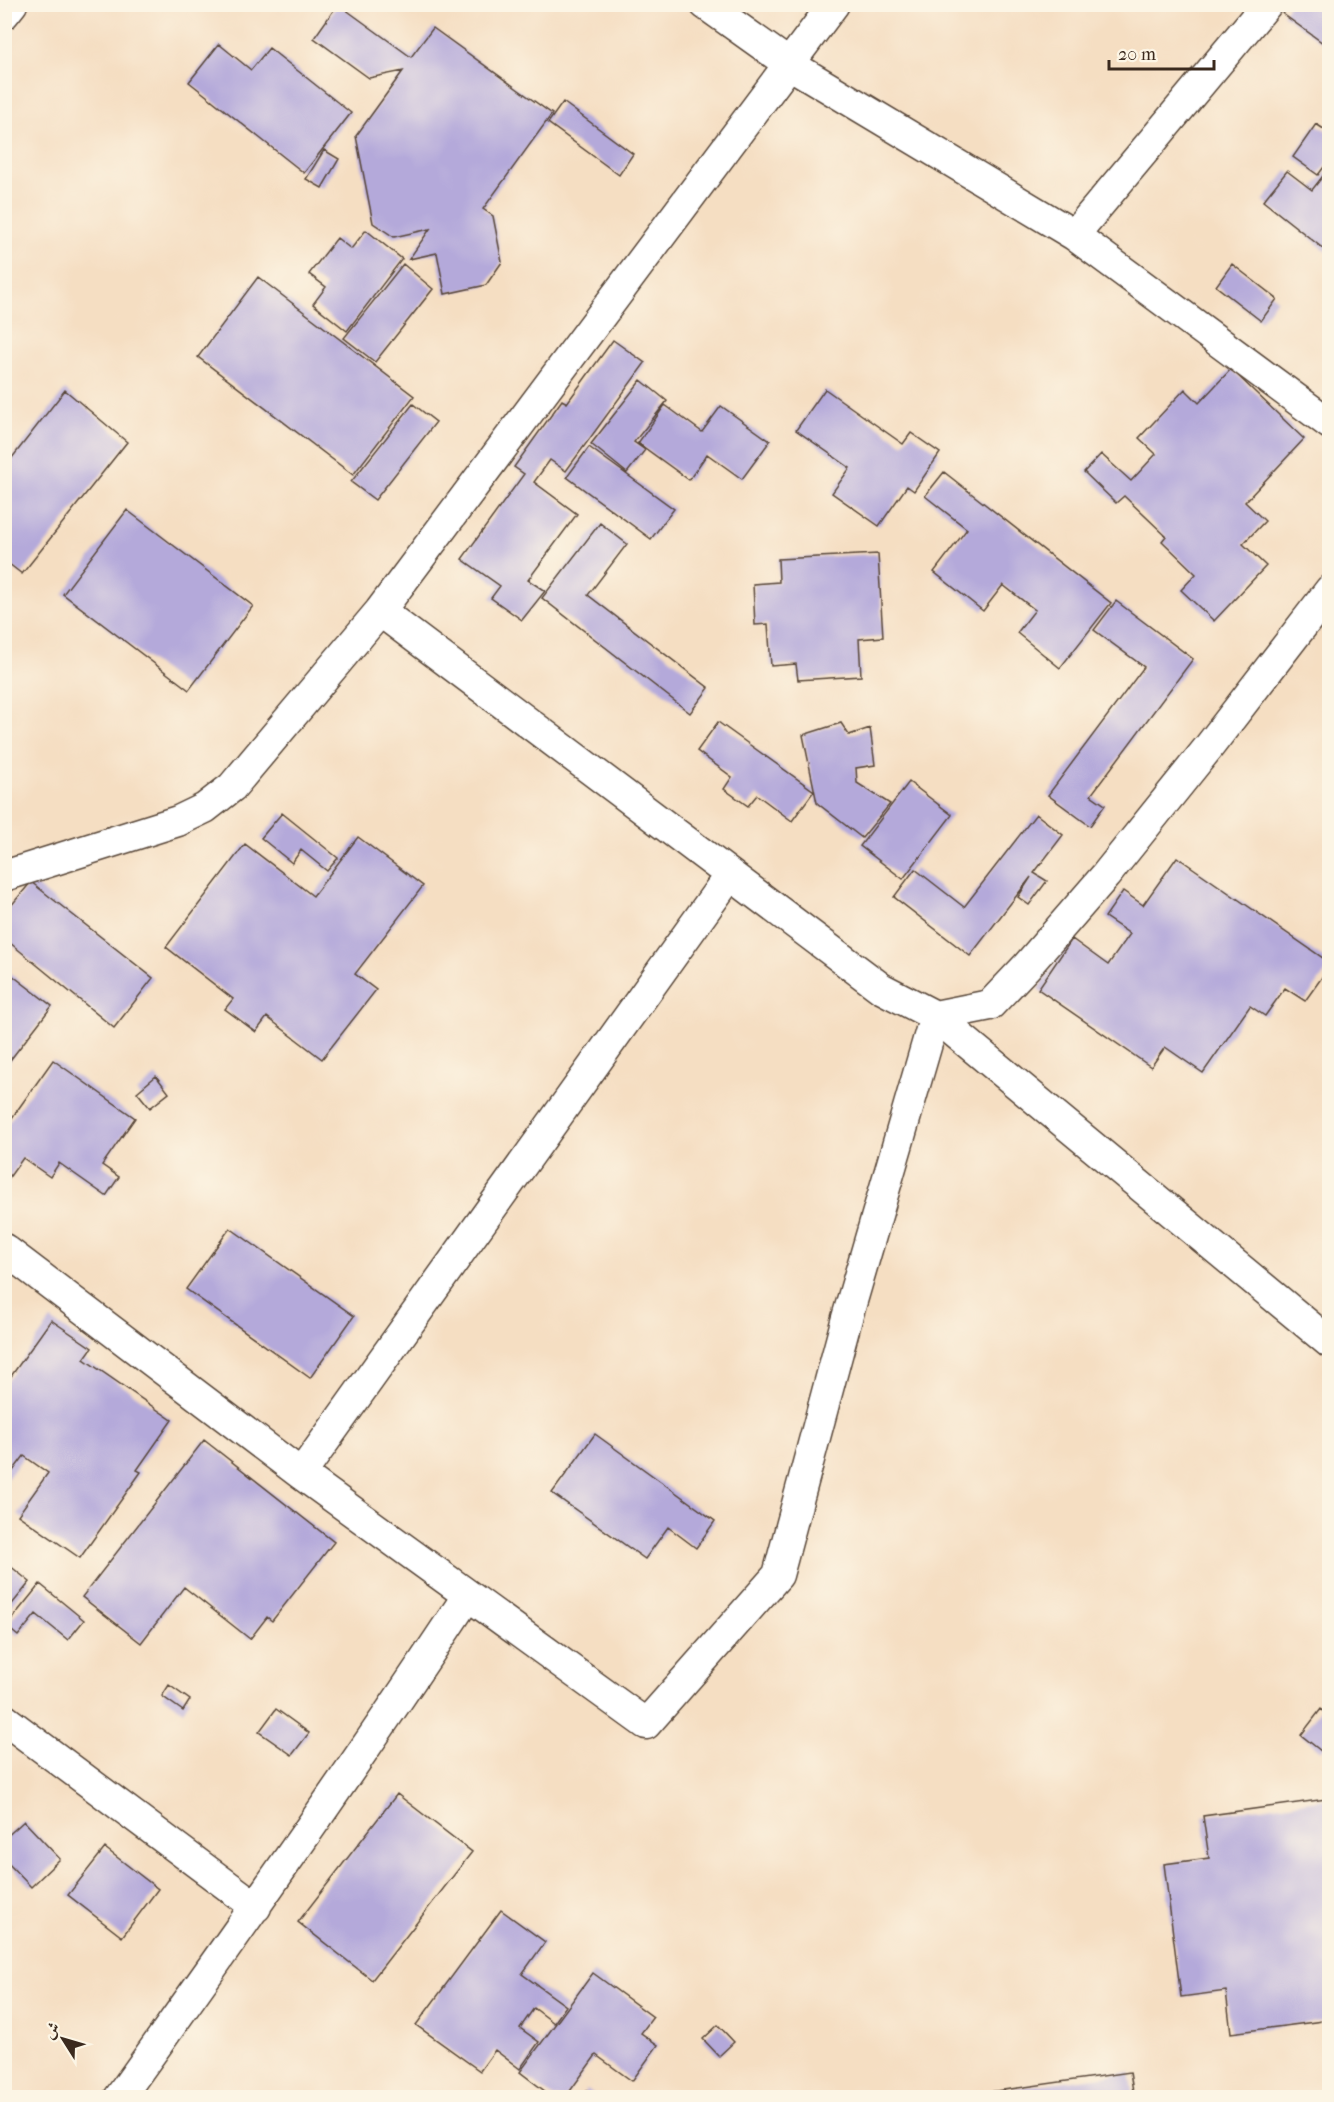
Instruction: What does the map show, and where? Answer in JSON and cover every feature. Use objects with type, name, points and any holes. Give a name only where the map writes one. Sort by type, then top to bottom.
[{"type":"street","points":[[4,14],[12,4]]},
{"type":"street","points":[[705,4],[789,64],[1074,235],[1329,424]]},
{"type":"street","points":[[4,876],[178,821],[205,808],[232,787],[380,611],[834,4]]},
{"type":"street","points":[[1074,235],[1267,4]]},
{"type":"street","points":[[935,1016],[990,1005],[1027,966],[1121,857],[1329,590]]},
{"type":"street","points":[[380,611],[881,988],[935,1016],[1329,1343]]},
{"type":"street","points":[[301,1474],[730,875]]},
{"type":"street","points":[[4,1249],[301,1474],[646,1724],[778,1575],[847,1318],[935,1016]]},
{"type":"street","points":[[119,2097],[256,1907],[399,1700],[468,1595]]},
{"type":"street","points":[[4,1719],[256,1907]]},
{"type":"building","points":[[338,4],[411,57],[433,28],[552,114],[483,209],[493,216],[502,262],[486,285],[445,294],[437,253],[409,259],[430,229],[394,237],[373,223],[356,136],[403,71],[369,78],[314,38]]},
{"type":"building","points":[[1290,4],[1330,4],[1330,48],[1283,14]]},
{"type":"building","points":[[219,44],[251,70],[269,48],[351,113],[304,173],[189,82]]},
{"type":"building","points":[[563,102],[633,154],[619,175],[548,123]]},
{"type":"building","points":[[1316,124],[1330,133],[1330,159],[1318,175],[1293,157]]},
{"type":"building","points":[[324,150],[339,159],[322,188],[306,179]]},
{"type":"building","points":[[1330,167],[1330,254],[1263,201],[1287,171],[1312,190]]},
{"type":"building","points":[[366,230],[402,259],[347,331],[313,304],[326,287],[309,274],[337,238],[351,249]]},
{"type":"building","points":[[403,264],[433,289],[375,362],[344,338]]},
{"type":"building","points":[[1232,264],[1277,299],[1261,321],[1216,286]]},
{"type":"building","points":[[258,277],[414,396],[353,475],[198,357]]},
{"type":"building","points":[[613,340],[645,363],[566,471],[550,460],[534,482],[577,514],[528,580],[545,591],[522,620],[491,598],[500,586],[462,559],[524,474],[514,467],[562,400],[567,403]]},
{"type":"building","points":[[1231,369],[1304,439],[1245,502],[1265,521],[1243,544],[1266,566],[1214,621],[1181,590],[1196,574],[1162,541],[1166,536],[1124,496],[1116,503],[1084,472],[1101,454],[1131,481],[1156,454],[1139,438],[1185,389],[1199,403]]},
{"type":"building","points":[[641,380],[667,401],[634,442],[645,450],[627,473],[591,444]]},
{"type":"building","points":[[825,389],[903,444],[911,433],[940,453],[914,491],[907,486],[879,526],[832,493],[850,468],[796,430]]},
{"type":"building","points":[[65,390],[127,442],[22,574],[4,560],[4,468]]},
{"type":"building","points":[[413,404],[436,422],[375,500],[351,482]]},
{"type":"building","points":[[665,405],[702,432],[721,406],[770,441],[742,479],[707,454],[689,480],[638,443]]},
{"type":"building","points":[[589,447],[674,509],[651,539],[567,477]]},
{"type":"building","points":[[944,472],[1111,603],[1060,668],[1017,633],[1035,610],[1003,585],[983,611],[934,572],[967,529],[925,496]]},
{"type":"building","points":[[127,510],[253,606],[189,690],[63,594]]},
{"type":"building","points":[[600,523],[627,544],[588,595],[709,688],[690,713],[542,598]]},
{"type":"building","points":[[878,554],[883,637],[859,639],[861,676],[798,680],[796,664],[771,666],[768,624],[755,625],[753,584],[779,582],[778,559]]},
{"type":"building","points":[[1116,601],[1193,659],[1091,795],[1105,805],[1090,826],[1048,795],[1144,667],[1094,630]]},
{"type":"building","points":[[718,722],[814,791],[792,821],[757,795],[748,806],[724,789],[732,777],[697,751]]},
{"type":"building","points":[[841,723],[849,735],[870,728],[875,765],[856,768],[857,783],[890,804],[862,838],[817,803],[803,735]]},
{"type":"building","points":[[909,782],[952,815],[903,879],[860,846]]},
{"type":"building","points":[[282,813],[338,858],[327,871],[301,850],[292,863],[261,838]]},
{"type":"building","points":[[1036,814],[1063,835],[1034,873],[1047,881],[1029,905],[1018,897],[1031,877],[970,956],[894,897],[915,869],[964,907]]},
{"type":"building","points":[[358,837],[423,886],[355,974],[376,990],[322,1059],[267,1017],[256,1032],[225,1009],[233,999],[166,947],[245,844],[313,896]]},
{"type":"building","points":[[1177,857],[1330,963],[1305,1001],[1285,988],[1265,1016],[1250,1006],[1203,1073],[1165,1047],[1151,1067],[1038,989],[1072,939],[1108,965],[1130,934],[1105,917],[1123,891],[1143,905]]},
{"type":"building","points":[[31,882],[153,978],[114,1028],[4,938],[4,914]]},
{"type":"building","points":[[4,969],[52,1006],[4,1068]]},
{"type":"building","points":[[53,1060],[135,1118],[102,1165],[119,1177],[106,1196],[59,1163],[50,1177],[23,1158],[8,1179],[4,1176],[4,1129]]},
{"type":"building","points":[[156,1076],[169,1093],[150,1108],[137,1092]]},
{"type":"building","points":[[230,1228],[354,1316],[310,1378],[186,1289]]},
{"type":"building","points":[[51,1320],[92,1348],[84,1359],[172,1420],[137,1470],[141,1472],[80,1558],[18,1515],[48,1473],[24,1456],[4,1483],[4,1386]]},
{"type":"building","points":[[595,1434],[715,1521],[696,1548],[668,1527],[645,1559],[552,1493]]},
{"type":"building","points":[[204,1440],[334,1542],[272,1621],[267,1617],[250,1639],[184,1587],[141,1643],[82,1597]]},
{"type":"building","points":[[4,1561],[30,1582],[4,1614]]},
{"type":"building","points":[[40,1584],[84,1620],[68,1640],[36,1614],[18,1636],[6,1626]]},
{"type":"building","points":[[169,1685],[190,1700],[183,1711],[162,1696]]},
{"type":"building","points":[[276,1709],[309,1733],[292,1755],[259,1732]]},
{"type":"building","points":[[1321,1709],[1330,1716],[1330,1740],[1321,1751],[1301,1735]]},
{"type":"building","points":[[397,1794],[472,1852],[372,1980],[298,1922]]},
{"type":"building","points":[[1326,1799],[1330,1822],[1330,2020],[1231,2033],[1226,1991],[1181,1997],[1164,1864],[1209,1858],[1203,1816]]},
{"type":"building","points":[[24,1821],[60,1859],[31,1887],[4,1859],[4,1839]]},
{"type":"building","points":[[105,1848],[158,1889],[122,1937],[68,1895]]},
{"type":"building","points":[[501,1910],[545,1942],[522,1974],[566,2006],[554,2023],[534,2008],[520,2028],[539,2042],[520,2069],[495,2050],[480,2071],[416,2025]]},
{"type":"building","points":[[593,1973],[653,2017],[641,2033],[658,2045],[632,2081],[596,2055],[565,2098],[554,2098],[520,2072]]},
{"type":"building","points":[[718,2025],[734,2042],[719,2056],[703,2039]]},
{"type":"building","points":[[1130,2072],[1134,2098],[990,2098],[989,2092]]},
{"type":"building","points":[[587,2090],[598,2098],[581,2098]]}]
